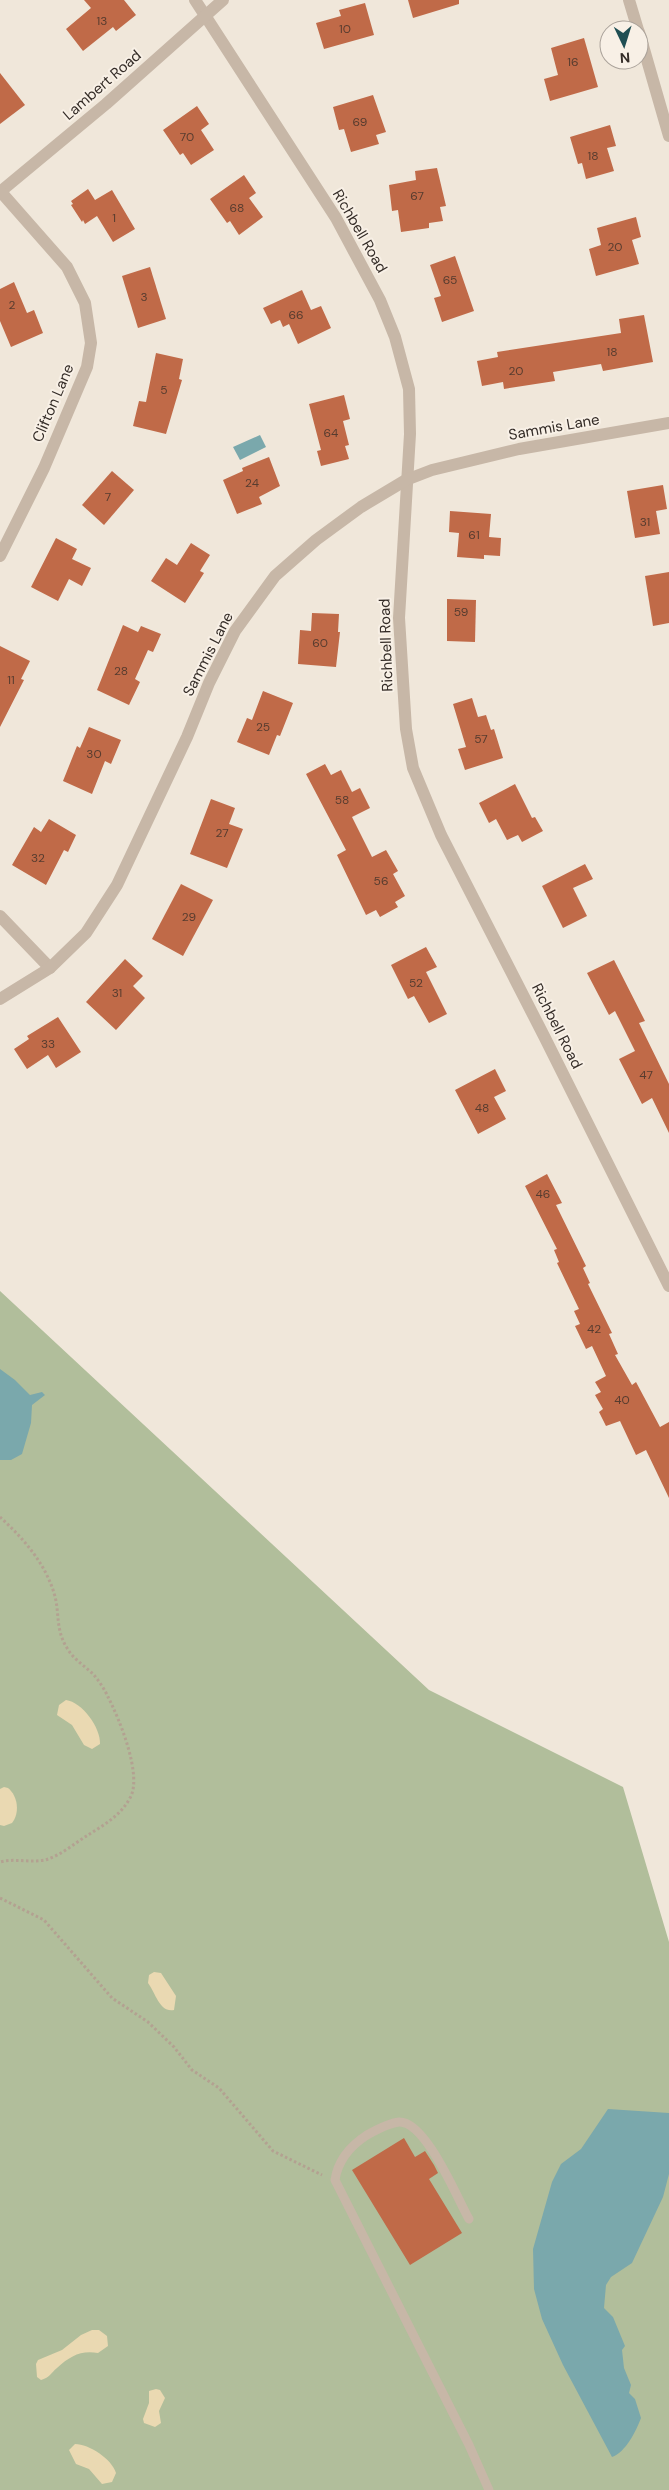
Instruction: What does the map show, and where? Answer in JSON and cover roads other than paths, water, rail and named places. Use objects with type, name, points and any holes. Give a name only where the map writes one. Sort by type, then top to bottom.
[{"type":"street","name":"Richbell Road","points":[[195,0],[336,218],[380,300],[395,337],[409,389],[410,434],[399,618],[406,729],[413,768],[441,835],[669,1286]]},
{"type":"street","name":"Lambert Road","points":[[0,192],[106,104],[223,0]]},
{"type":"street","points":[[629,0],[635,20]]},
{"type":"street","points":[[649,66],[669,136]]},
{"type":"street","name":"Clifton Lane","points":[[0,192],[67,267],[85,304],[91,344],[83,376],[44,468],[0,556]]},
{"type":"street","name":"Sammis Lane","points":[[0,999],[50,968],[86,933],[117,885],[187,737],[209,683],[235,631],[276,576],[316,540],[361,507],[406,480],[432,470],[519,449],[669,423]]},
{"type":"street","points":[[0,916],[50,968]]},
{"type":"lane","points":[[468,2219],[428,2143],[415,2127],[400,2122],[376,2129],[354,2144],[337,2166],[335,2180],[469,2445],[489,2490]]},
{"type":"water","points":[[260,435],[266,447],[240,460],[233,447]]},
{"type":"water","points":[[0,1369],[15,1380],[30,1395],[42,1392],[45,1395],[32,1405],[31,1423],[22,1454],[11,1460],[0,1460]]},
{"type":"water","points":[[608,2109],[669,2113],[669,2174],[663,2197],[632,2263],[611,2277],[606,2285],[604,2308],[613,2317],[625,2346],[622,2350],[624,2368],[631,2385],[629,2393],[635,2399],[641,2418],[626,2446],[612,2457],[563,2365],[542,2319],[534,2289],[533,2249],[552,2182],[561,2164],[581,2149]]}]
